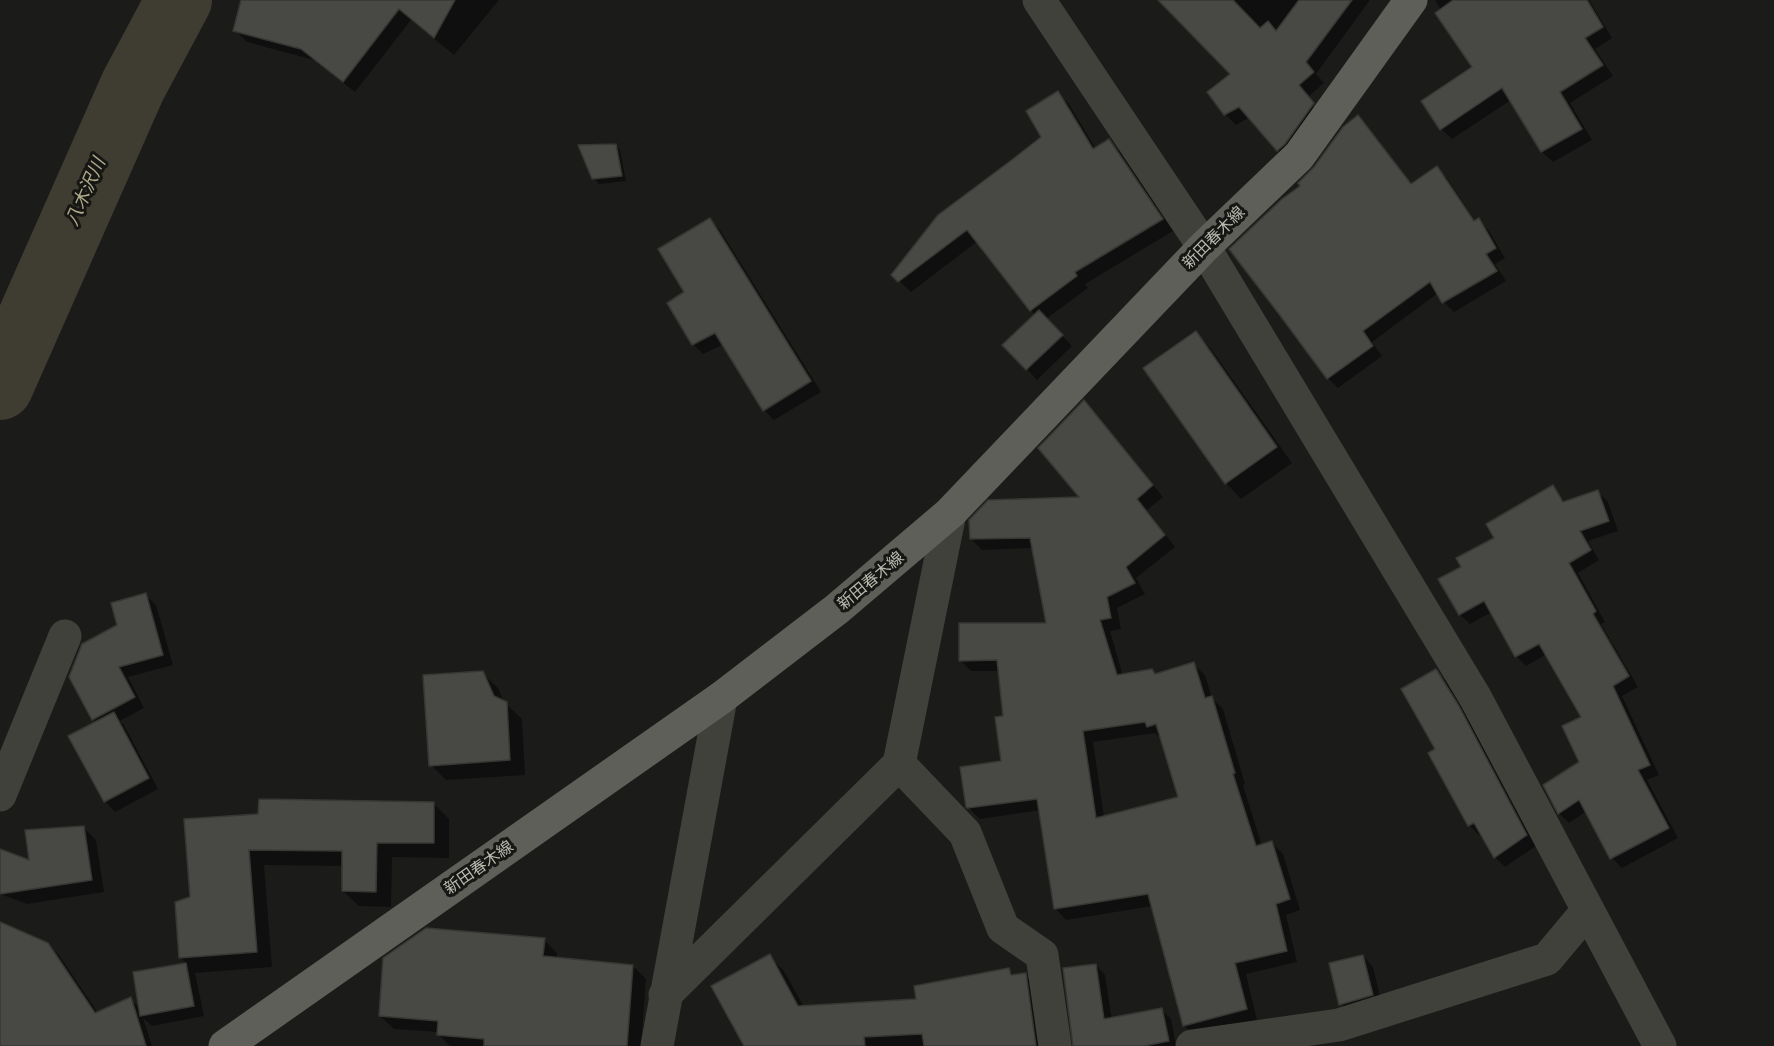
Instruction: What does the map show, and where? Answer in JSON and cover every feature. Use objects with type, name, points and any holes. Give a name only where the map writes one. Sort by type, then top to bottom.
[{"type":"main road","name":"新田春木線","points":[[225,1046],[721,698],[837,609],[950,513],[1204,247],[1299,156],[1411,0]]},
{"type":"street","points":[[1039,0],[1204,247],[1474,697],[1660,1046]]},
{"type":"street","points":[[666,995],[899,764],[950,513]]},
{"type":"street","points":[[0,795],[65,636]]},
{"type":"street","points":[[657,1046],[721,698]]},
{"type":"street","points":[[899,764],[965,833],[1004,928],[1042,955],[1055,1046]]},
{"type":"street","points":[[1192,1046],[1339,1025],[1547,959],[1588,910]]},
{"type":"building","points":[[241,0],[455,0],[434,38],[399,9],[343,82],[301,49],[233,31]]},
{"type":"building","points":[[1158,0],[1233,0],[1260,28],[1268,21],[1276,31],[1299,0],[1352,0],[1306,62],[1314,72],[1299,85],[1314,103],[1285,144],[1277,151],[1239,107],[1224,115],[1207,92],[1230,74]]},
{"type":"building","points":[[1453,0],[1587,0],[1603,27],[1585,38],[1603,65],[1560,92],[1582,129],[1541,152],[1502,88],[1440,130],[1421,101],[1472,67],[1435,13]]},
{"type":"building","points":[[1058,91],[1093,149],[1109,139],[1163,219],[1075,272],[1077,276],[1030,311],[967,230],[898,282],[891,275],[938,215],[1041,137],[1026,111]]},
{"type":"building","points":[[1358,115],[1411,184],[1437,166],[1474,221],[1479,218],[1496,248],[1486,254],[1497,271],[1442,303],[1430,282],[1363,331],[1373,346],[1327,379],[1229,249],[1282,199],[1300,186],[1298,183],[1314,167],[1343,127]]},
{"type":"building","points":[[616,144],[622,176],[592,179],[578,145]]},
{"type":"building","points":[[710,218],[811,381],[763,411],[715,333],[692,345],[667,303],[684,292],[658,249]]},
{"type":"building","points":[[1039,310],[1063,335],[1026,370],[1002,345]]},
{"type":"building","points":[[1196,331],[1277,447],[1225,484],[1143,368]]},
{"type":"building","points":[[1084,400],[1153,485],[1137,499],[1165,535],[1126,567],[1135,583],[1107,597],[1111,618],[1100,620],[1117,675],[1152,669],[1155,674],[1194,662],[1205,698],[1212,696],[1235,773],[1233,774],[1256,846],[1272,841],[1290,899],[1276,904],[1287,951],[1235,963],[1247,1009],[1183,1026],[1148,894],[1054,909],[1037,799],[966,807],[960,767],[1001,761],[995,717],[1003,716],[997,660],[959,661],[959,623],[1046,623],[1030,538],[970,539],[969,520],[988,500],[1079,497],[1038,448]],"holes":[[[1145,722],[1147,727],[1156,724],[1178,797],[1096,818],[1083,731]]]},
{"type":"building","points":[[1553,485],[1563,502],[1598,490],[1609,521],[1580,531],[1591,550],[1569,563],[1596,611],[1593,614],[1629,676],[1613,686],[1650,765],[1638,770],[1669,828],[1610,859],[1579,800],[1558,814],[1543,785],[1579,762],[1562,726],[1581,717],[1539,644],[1515,657],[1484,601],[1459,615],[1438,579],[1461,567],[1456,558],[1494,538],[1486,524]]},
{"type":"building","points":[[146,593],[163,655],[119,667],[135,697],[92,720],[69,677],[82,644],[117,625],[111,603]]},
{"type":"building","points":[[1436,669],[1459,706],[1527,835],[1494,858],[1474,823],[1468,826],[1428,753],[1435,749],[1401,689]]},
{"type":"building","points":[[483,671],[494,696],[507,702],[510,760],[429,766],[423,675]]},
{"type":"building","points":[[114,712],[149,778],[104,802],[68,736]]},
{"type":"building","points":[[259,799],[434,802],[434,843],[377,843],[376,892],[342,891],[342,851],[249,850],[257,952],[179,958],[175,902],[190,897],[184,819],[258,814]]},
{"type":"building","points":[[84,826],[92,880],[0,894],[0,849],[29,860],[25,830]]},
{"type":"building","points":[[0,922],[48,943],[95,1013],[131,997],[146,1046],[0,1046]]},
{"type":"building","points":[[426,928],[545,938],[543,956],[633,965],[627,1046],[484,1046],[484,1039],[437,1035],[438,1021],[379,1016],[383,958]]},
{"type":"building","points":[[770,954],[798,1006],[916,999],[914,986],[1009,968],[1011,975],[1026,973],[1036,1046],[924,1046],[922,1034],[864,1037],[865,1046],[744,1046],[711,986]]},
{"type":"building","points":[[1363,955],[1373,995],[1339,1005],[1329,963]]},
{"type":"building","points":[[186,963],[194,1006],[140,1016],[133,972]]},
{"type":"building","points":[[1096,964],[1104,1019],[1162,1008],[1169,1041],[1144,1046],[1073,1046],[1063,968]]},
{"type":"waterway","name":"八木沢川","points":[[0,387],[133,86],[179,0]]}]
